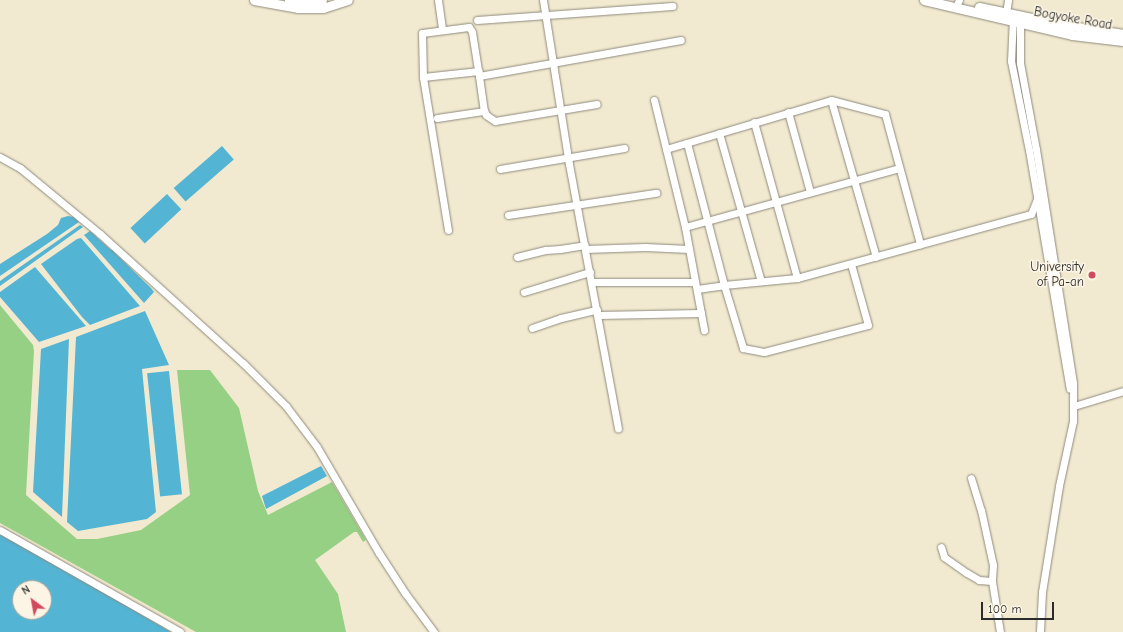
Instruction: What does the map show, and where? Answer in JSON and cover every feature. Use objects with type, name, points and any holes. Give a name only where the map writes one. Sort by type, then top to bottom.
[{"type":"main road","points":[[254,0],[298,8],[324,8],[348,0]]},
{"type":"main road","points":[[289,0],[322,0]]},
{"type":"main road","name":"Bogyoke Road","points":[[924,0],[1014,18],[1123,34]]},
{"type":"main road","name":"Bogyoke Road","points":[[955,1],[1072,35],[1123,41]]},
{"type":"street","points":[[438,0],[442,30]]},
{"type":"street","points":[[543,0],[568,157],[618,429]]},
{"type":"street","points":[[1008,0],[1014,18],[1010,52],[1033,150],[1074,406],[1073,421],[1058,486],[1042,592],[1040,632]]},
{"type":"street","points":[[477,20],[673,6]]},
{"type":"street","points":[[448,230],[423,77],[421,35],[426,31],[469,27],[472,32],[484,112],[495,121],[597,104]]},
{"type":"street","points":[[423,77],[479,74],[552,64],[681,40]]},
{"type":"street","points":[[654,100],[685,227],[704,330]]},
{"type":"street","points":[[831,100],[876,257]]},
{"type":"street","points":[[666,149],[831,100],[885,114],[920,244]]},
{"type":"street","points":[[437,118],[484,112]]},
{"type":"street","points":[[788,112],[810,192]]},
{"type":"street","points":[[754,122],[797,278]]},
{"type":"street","points":[[719,133],[761,281]]},
{"type":"street","points":[[687,143],[724,285],[743,348],[764,352],[868,325],[851,264]]},
{"type":"street","points":[[500,168],[624,148]]},
{"type":"street","points":[[1033,150],[1037,198],[1065,347]]},
{"type":"street","points":[[0,157],[20,168],[100,234],[243,363],[286,406],[317,447],[405,593],[434,632]]},
{"type":"street","points":[[685,227],[899,168]]},
{"type":"street","points":[[508,215],[656,193]]},
{"type":"street","points":[[592,282],[696,286],[724,285],[797,278],[1031,214],[1037,198]]},
{"type":"street","points":[[517,257],[546,250],[585,247],[689,249]]},
{"type":"street","points":[[524,292],[590,272]]},
{"type":"street","points":[[532,328],[561,318],[597,312],[701,313]]},
{"type":"street","points":[[1074,406],[1123,391]]},
{"type":"street","points":[[971,478],[981,510],[992,565],[992,581],[1000,632]]},
{"type":"street","points":[[0,530],[180,632]]},
{"type":"street","points":[[942,547],[944,557],[967,573],[979,580],[992,581]]},
{"type":"green space","points":[[0,305],[33,345],[34,351],[26,495],[77,539],[97,539],[141,530],[190,495],[177,370],[210,370],[239,408],[258,491],[268,515],[332,482],[366,540],[363,542],[357,532],[354,532],[315,560],[338,594],[346,632],[196,632],[0,523]]},
{"type":"water","points":[[222,146],[234,160],[186,202],[174,188]]},
{"type":"water","points":[[167,194],[181,209],[145,243],[130,228]]},
{"type":"water","points":[[68,216],[74,217],[79,222],[0,276],[0,264],[47,234],[58,225],[61,218]]},
{"type":"water","points":[[80,225],[83,227],[0,286],[0,281]]},
{"type":"water","points":[[90,231],[111,250],[114,249],[114,252],[154,292],[144,303],[84,235]]},
{"type":"water","points":[[81,238],[140,306],[90,325],[82,317],[41,264],[77,239]]},
{"type":"water","points":[[35,267],[86,326],[39,342],[0,297],[0,292]]},
{"type":"water","points":[[145,311],[169,365],[142,369],[156,512],[147,519],[78,531],[67,522],[76,337]]},
{"type":"water","points":[[69,339],[62,517],[33,492],[41,349]]},
{"type":"water","points":[[169,371],[182,494],[160,497],[147,373]]},
{"type":"water","points":[[321,466],[327,476],[266,509],[262,496]]},
{"type":"water","points":[[0,534],[26,547],[171,632],[0,632]]},
{"type":"place","name":"University of Pa-an","points":[[1092,275]]}]
